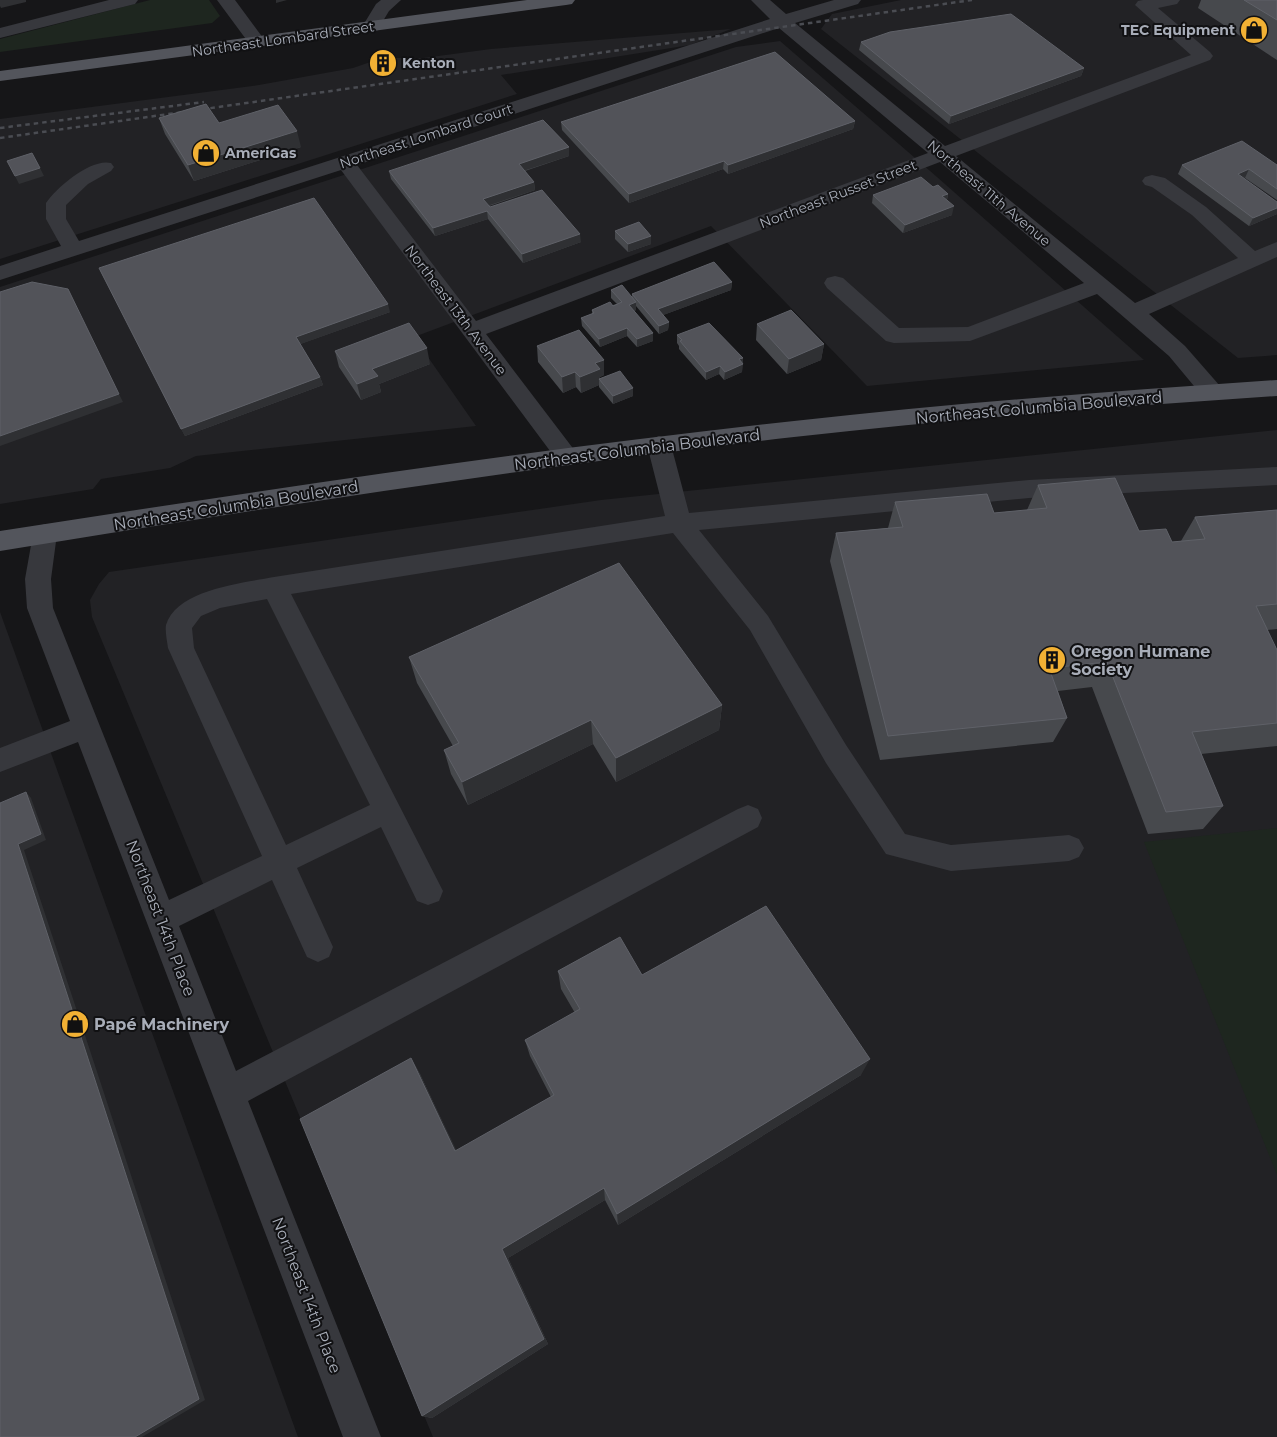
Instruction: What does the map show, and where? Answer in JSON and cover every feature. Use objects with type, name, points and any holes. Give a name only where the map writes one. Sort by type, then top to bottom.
[{"type":"main road","name":"Northeast Lombard Street","points":[[0,76],[566,0]]},
{"type":"main road","name":"Northeast Columbia Boulevard","points":[[0,541],[408,479],[567,457],[940,415],[1277,388]]},
{"type":"street","points":[[0,33],[129,0]]},
{"type":"street","points":[[226,0],[257,42]]},
{"type":"street","points":[[371,27],[382,8],[392,0]]},
{"type":"street","name":"Northeast 11th Avenue","points":[[760,0],[782,21],[1133,312],[1177,351],[1212,392]]},
{"type":"street","name":"Northeast Lombard Court","points":[[0,273],[852,0]]},
{"type":"street","name":"Northeast Russet Street","points":[[472,332],[1204,56],[1144,4],[1172,0]]},
{"type":"street","name":"Northeast 13th Avenue","points":[[345,162],[567,457]]},
{"type":"street","points":[[74,250],[56,219],[56,203],[81,180],[104,167]]},
{"type":"street","points":[[1152,181],[1158,182],[1199,211],[1253,260]]},
{"type":"street","points":[[1133,312],[1277,249]]},
{"type":"street","points":[[835,283],[894,336],[970,334],[1072,298],[1100,285]]},
{"type":"street","points":[[659,446],[679,523],[760,623],[836,754],[896,845],[951,858],[1069,848]]},
{"type":"street","points":[[318,947],[181,648],[179,626],[192,609],[216,598],[274,587],[679,523],[1029,489],[1277,476]]},
{"type":"street","name":"Northeast 14th Place","points":[[45,534],[38,580],[40,608],[362,1437]]},
{"type":"street","points":[[274,587],[428,891]]},
{"type":"street","points":[[0,760],[86,726]]},
{"type":"street","points":[[161,919],[388,810]]},
{"type":"street","points":[[229,1093],[748,818]]},
{"type":"shaded area","points":[[150,0],[209,0],[220,16],[212,23],[0,52],[0,39]]},
{"type":"shaded area","points":[[901,0],[1277,0],[1277,355],[1238,358],[821,29],[832,14]]},
{"type":"shaded area","points":[[731,29],[690,45],[501,75],[517,94],[0,259],[0,119],[259,85],[353,68],[382,58],[423,58],[491,49]]},
{"type":"shaded area","points":[[780,41],[1144,360],[867,386],[711,226],[414,337],[476,426],[196,456],[170,468],[101,479],[93,489],[0,504],[0,287],[736,47]]},
{"type":"shaded area","points":[[1277,430],[1277,1437],[433,1437],[92,617],[90,600],[99,584],[109,572],[601,500]]},
{"type":"shaded area","name":"Papé Machinery","points":[[0,612],[298,1437],[0,1437]]},
{"type":"shaded area","points":[[1277,828],[1277,1175],[1144,842]]},
{"type":"building","points":[[1244,0],[1277,0],[1277,20]]},
{"type":"building","points":[[1011,14],[1084,68],[951,116],[861,42],[890,32]]},
{"type":"building","points":[[387,52],[388,56],[376,58],[375,53]]},
{"type":"building","points":[[775,52],[855,121],[728,165],[724,161],[629,194],[561,122]]},
{"type":"building","points":[[206,104],[219,123],[278,105],[297,131],[188,165],[159,118]]},
{"type":"building","points":[[543,120],[569,147],[519,164],[534,182],[483,199],[490,207],[542,190],[580,234],[522,254],[487,211],[433,228],[389,171]]},
{"type":"building","points":[[1242,141],[1277,165],[1277,189],[1249,169],[1238,174],[1277,202],[1277,208],[1253,218],[1182,165]]},
{"type":"building","points":[[32,153],[40,168],[15,176],[7,161]]},
{"type":"building","points":[[921,177],[933,187],[938,185],[948,194],[942,196],[954,206],[905,225],[873,195]]},
{"type":"building","points":[[314,198],[388,304],[296,337],[320,377],[181,429],[99,268]]},
{"type":"building","points":[[639,222],[651,236],[628,244],[615,231]]},
{"type":"building","points":[[714,262],[732,282],[658,309],[669,322],[659,326],[632,294]]},
{"type":"building","points":[[32,282],[68,289],[119,394],[0,436],[0,292]]},
{"type":"building","points":[[622,285],[636,302],[629,305],[653,333],[637,339],[627,328],[599,339],[581,318],[594,313],[592,310],[610,302],[613,306],[622,302],[611,290]]},
{"type":"building","points":[[791,310],[824,344],[789,359],[757,324]]},
{"type":"building","points":[[409,323],[427,348],[372,369],[378,376],[357,384],[335,351]]},
{"type":"building","points":[[709,323],[743,358],[739,359],[743,364],[725,372],[720,366],[706,372],[677,335]]},
{"type":"building","points":[[579,330],[604,360],[595,363],[600,369],[580,377],[575,372],[562,377],[537,346]]},
{"type":"building","points":[[620,371],[633,388],[613,396],[599,379]]},
{"type":"building","name":"Oregon Humane Society","points":[[1115,478],[1139,531],[1166,529],[1172,542],[1205,539],[1195,517],[1277,510],[1277,604],[1256,606],[1277,650],[1277,723],[1192,732],[1223,806],[1166,812],[1107,662],[1049,668],[1067,718],[888,736],[836,533],[903,527],[895,502],[987,494],[994,513],[1047,508],[1038,485]]},
{"type":"building","points":[[619,563],[722,705],[616,758],[591,720],[462,782],[444,750],[459,743],[409,657]]},
{"type":"building","points":[[26,792],[41,834],[18,844],[199,1399],[135,1437],[0,1437],[0,803]]},
{"type":"building","points":[[766,906],[870,1059],[617,1214],[604,1188],[502,1249],[544,1339],[422,1416],[300,1119],[411,1058],[455,1151],[554,1095],[525,1040],[580,1009],[558,971],[620,937],[642,975]]},
{"type":"railway","points":[[0,138],[972,0]]},
{"type":"railway","points":[[0,128],[204,102]]},
{"type":"place","name":"TEC Equipment","points":[[1254,30]]},
{"type":"place","name":"Kenton","points":[[383,63]]},
{"type":"place","name":"AmeriGas","points":[[206,153]]},
{"type":"place","name":"Oregon Humane Society","points":[[1052,660]]},
{"type":"place","name":"Papé Machinery","points":[[75,1024]]}]
